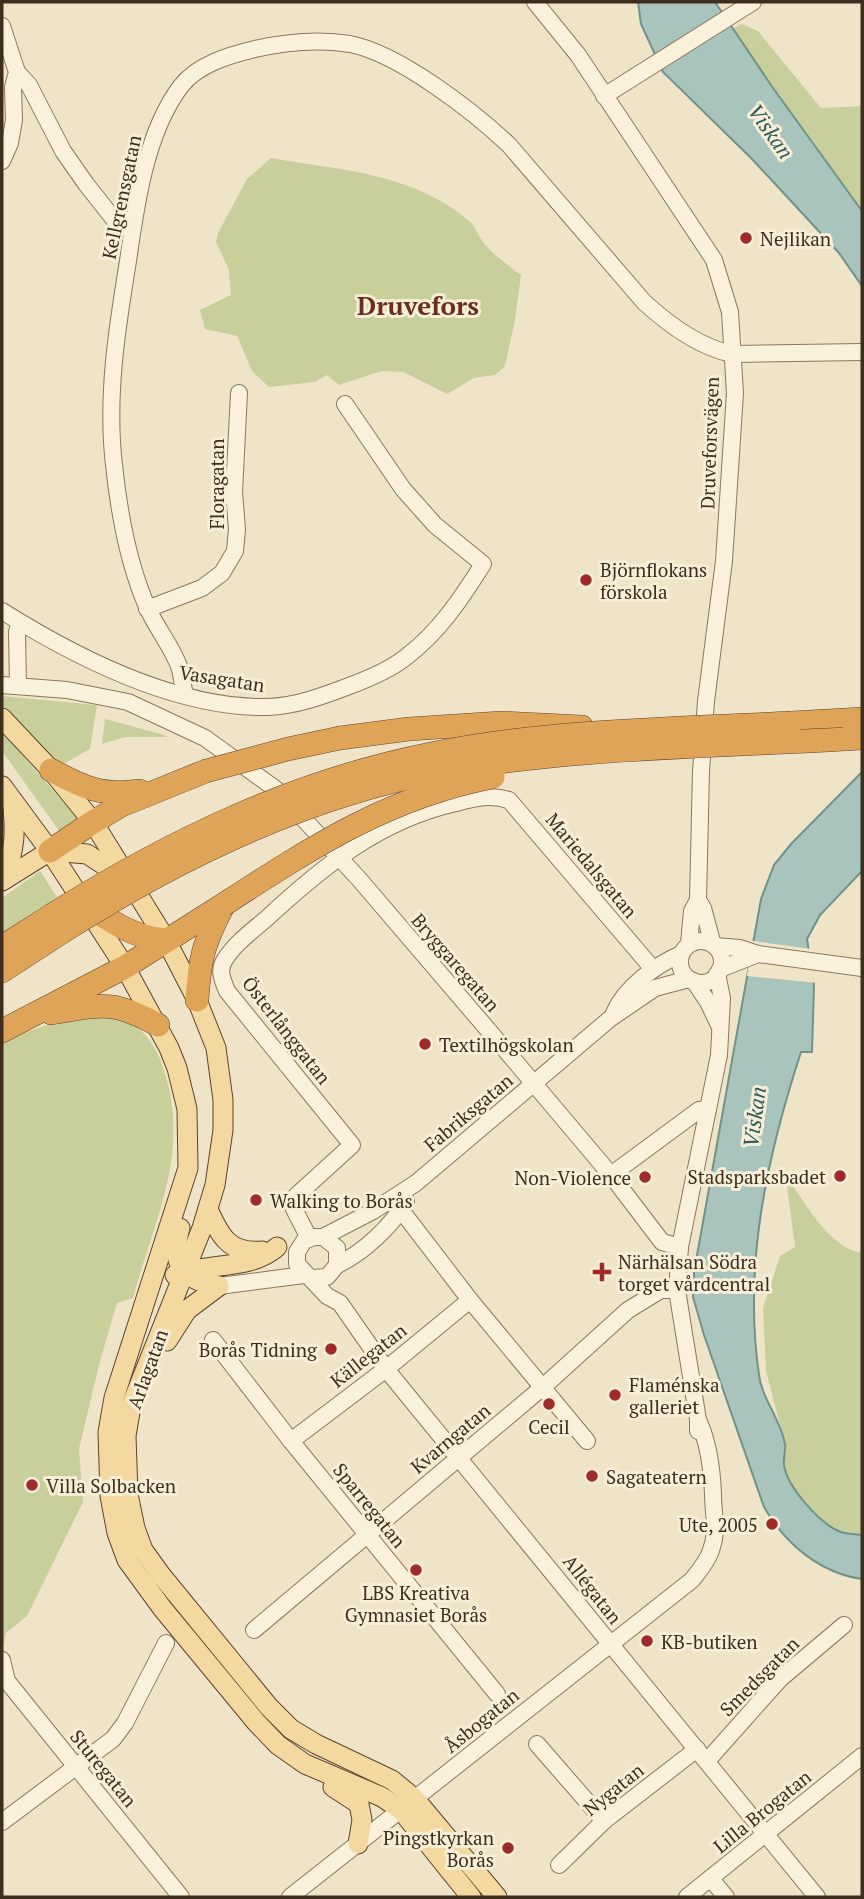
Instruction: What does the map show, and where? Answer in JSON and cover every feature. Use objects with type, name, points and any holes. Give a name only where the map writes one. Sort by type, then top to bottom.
[{"type":"highway","points":[[2,947],[127,892],[269,821],[382,785],[440,771],[646,739],[791,723],[862,719]]},
{"type":"highway","points":[[50,851],[122,805],[206,771],[341,738],[409,729],[502,723],[646,739],[853,739]]},
{"type":"highway","points":[[2,1031],[124,967],[331,836],[393,806],[486,778],[646,739]]},
{"type":"highway","points":[[51,770],[77,784],[102,792],[120,793],[164,788]]},
{"type":"highway","points":[[84,903],[123,929],[150,939],[166,940]]},
{"type":"highway","points":[[197,1000],[204,943],[223,905]]},
{"type":"highway","points":[[2,971],[57,923]]},
{"type":"highway","points":[[34,1015],[112,1006],[135,1013],[158,1026]]},
{"type":"main road","name":"Arlagatan","points":[[2,718],[51,770],[93,822],[166,940],[197,1000],[215,1048],[223,1100],[220,1160],[208,1209],[140,1383],[130,1416],[126,1459],[128,1494],[143,1550],[176,1595],[269,1707],[291,1729],[316,1744],[393,1780],[408,1805]]},
{"type":"main road","name":"Arlagatan","points":[[7,792],[50,851],[124,967],[158,1026],[177,1068],[185,1098],[188,1168],[114,1398],[107,1432],[110,1496],[117,1533],[127,1560],[162,1608],[278,1745],[312,1768],[408,1805]]},
{"type":"main road","points":[[4,880],[14,850],[16,831],[7,792]]},
{"type":"main road","points":[[4,880],[50,851],[87,854],[131,882]]},
{"type":"main road","points":[[188,1168],[189,1186],[175,1245],[177,1260],[193,1280],[219,1286]]},
{"type":"main road","points":[[208,1209],[224,1240],[235,1248],[251,1252],[276,1247]]},
{"type":"main road","points":[[150,1290],[184,1271],[253,1261],[267,1256],[276,1247]]},
{"type":"main road","points":[[140,1383],[156,1363],[187,1310],[219,1286]]},
{"type":"main road","points":[[312,1768],[323,1782],[359,1804],[362,1820],[358,1844]]},
{"type":"main road","points":[[408,1805],[471,1897]]},
{"type":"main road","points":[[408,1805],[497,1897]]},
{"type":"street","name":"Druveforsvägen","points":[[535,2],[578,55],[714,260],[730,312],[735,393],[731,464],[724,561],[706,701],[701,771],[698,901],[692,911],[685,949]]},
{"type":"street","points":[[604,96],[753,2]]},
{"type":"street","points":[[2,26],[17,72],[29,85],[63,151],[116,222],[132,230]]},
{"type":"street","name":"Kellgrensgatan","points":[[185,695],[180,667],[147,609],[121,522],[113,463],[111,408],[115,340],[132,230],[157,130],[183,84],[203,67],[237,53],[277,44],[322,42],[351,45],[378,53],[437,87],[490,127],[509,145],[644,302],[668,324],[732,355]]},
{"type":"street","points":[[2,161],[10,143],[14,120],[13,88],[17,72]]},
{"type":"street","points":[[732,355],[862,352]]},
{"type":"street","name":"Floragatan","points":[[147,609],[202,587],[222,573],[234,551],[237,530],[233,492],[239,393]]},
{"type":"street","name":"Vasagatan","points":[[2,611],[99,665],[144,685],[236,705],[268,707],[301,702],[369,679],[405,659],[451,613],[483,564],[435,525],[403,489],[345,404]]},
{"type":"street","points":[[10,686],[20,623]]},
{"type":"street","name":"Bryggaregatan","points":[[10,686],[104,696],[128,702],[205,738],[277,790],[534,1083],[611,1175],[662,1242],[680,1247]]},
{"type":"street","name":"Mariedalsgatan","points":[[373,833],[419,812],[494,796],[509,800],[648,963]]},
{"type":"street","points":[[311,827],[354,836],[373,833]]},
{"type":"street","points":[[339,858],[373,833]]},
{"type":"street","name":"Österlånggatan","points":[[312,1239],[296,1214],[294,1201],[301,1190],[352,1145],[227,991],[221,976],[223,962],[237,945],[279,906],[339,858]]},
{"type":"street","name":"Druveforsvägen","points":[[698,901],[703,908],[714,946]]},
{"type":"street","points":[[721,1031],[708,1002],[681,968],[685,949],[699,941],[758,954],[862,968]]},
{"type":"street","points":[[677,1290],[680,1247],[719,1055],[721,955],[714,946]]},
{"type":"street","name":"Fabriksgatan","points":[[611,1018],[617,1005],[637,983],[648,963],[685,949]]},
{"type":"street","points":[[691,980],[705,982],[719,972],[758,954]]},
{"type":"street","name":"Fabriksgatan","points":[[276,1247],[295,1240],[312,1239],[365,1216],[416,1183],[611,1018],[655,988],[674,981],[691,980]]},
{"type":"street","points":[[611,1175],[699,1110],[708,1109]]},
{"type":"street","name":"Fabriksgatan","points":[[336,1268],[360,1250],[401,1210],[416,1183]]},
{"type":"street","points":[[401,1210],[470,1300],[587,1441]]},
{"type":"street","points":[[219,1286],[308,1276],[327,1277],[336,1268],[337,1248],[312,1239],[296,1258],[297,1264],[308,1276]]},
{"type":"street","name":"Allégatan","points":[[336,1268],[340,1303]]},
{"type":"street","name":"Allégatan","points":[[308,1276],[327,1296],[340,1303],[386,1368],[817,1897]]},
{"type":"street","name":"Kvarngatan","points":[[254,1630],[543,1387],[628,1310],[661,1290],[677,1290]]},
{"type":"street","name":"Åsbogatan","points":[[290,1897],[692,1580],[697,1573],[711,1551],[716,1521],[698,1436],[698,1420],[677,1290]]},
{"type":"street","name":"Källegatan","points":[[291,1441],[470,1300]]},
{"type":"street","name":"Sparregatan","points":[[213,1340],[366,1535],[497,1694]]},
{"type":"street","name":"Smedsgatan","points":[[702,1755],[780,1679],[844,1625]]},
{"type":"street","points":[[2,1822],[113,1739],[125,1723],[166,1643]]},
{"type":"street","name":"Sturegatan","points":[[2,1660],[7,1681],[181,1897]]},
{"type":"street","points":[[537,1744],[604,1821]]},
{"type":"street","name":"Nygatan","points":[[559,1865],[604,1821],[702,1755]]},
{"type":"street","name":"Lilla Brogatan","points":[[687,1897],[862,1756]]},
{"type":"street","points":[[711,1879],[726,1897]]},
{"type":"green space","points":[[742,24],[758,31],[821,108],[862,106],[862,211],[731,30]]},
{"type":"green space","points":[[271,158],[375,176],[400,183],[448,205],[469,221],[490,249],[521,275],[505,366],[495,375],[474,378],[447,394],[403,372],[382,371],[339,385],[327,375],[315,382],[269,387],[252,371],[237,336],[205,329],[200,310],[231,295],[229,270],[216,242],[218,233],[247,179]]},
{"type":"green space","points":[[2,696],[97,705],[90,749],[60,766],[2,707]]},
{"type":"green space","points":[[105,719],[168,737],[125,737],[102,744]]},
{"type":"green space","points":[[2,732],[81,822],[62,835],[2,751]]},
{"type":"green space","points":[[40,871],[57,897],[2,933],[2,898]]},
{"type":"green space","points":[[72,1016],[120,1018],[140,1029],[150,1040],[160,1059],[170,1091],[172,1151],[161,1209],[133,1298],[117,1303],[99,1365],[79,1449],[83,1502],[27,1616],[6,1633],[2,1644],[2,1041]]},
{"type":"green space","points":[[792,1185],[831,1235],[840,1243],[862,1253],[862,1535],[841,1532],[821,1520],[791,1485],[784,1466],[785,1444],[766,1371],[763,1308],[780,1256],[795,1247],[787,1186]]},
{"type":"water","name":"Viskan","points":[[638,2],[715,2],[862,211],[862,286],[839,253],[752,159],[663,72],[641,24]]},
{"type":"water","name":"Viskan","points":[[862,772],[862,871],[820,915],[807,939],[814,985],[812,1052],[801,1052],[778,1131],[761,1211],[754,1293],[759,1375],[783,1435],[786,1474],[798,1494],[824,1522],[841,1532],[862,1535],[862,1579],[832,1570],[805,1555],[782,1533],[764,1507],[693,1297],[694,1272],[761,899],[774,865]]},
{"type":"pier","points":[[752,941],[812,949],[817,983],[747,976]]},
{"type":"place","name":"Nejlikan","points":[[746,238]]},
{"type":"place","name":"Björnflokans förskola","points":[[586,580]]},
{"type":"place","name":"Textilhögskolan","points":[[425,1044]]},
{"type":"place","name":"Stadsparksbadet","points":[[840,1176]]},
{"type":"place","name":"Non-Violence","points":[[645,1177]]},
{"type":"place","name":"Walking to Borås","points":[[256,1200]]},
{"type":"place","name":"Närhälsan Södra torget vårdcentral","points":[[602,1272]]},
{"type":"place","name":"Borås Tidning","points":[[331,1349]]},
{"type":"place","name":"Flaménska galleriet","points":[[615,1395]]},
{"type":"place","name":"Cecil","points":[[549,1404]]},
{"type":"place","name":"Sagateatern","points":[[592,1476]]},
{"type":"place","name":"Villa Solbacken","points":[[32,1485]]},
{"type":"place","name":"Ute, 2005","points":[[772,1524]]},
{"type":"place","name":"LBS Kreativa Gymnasiet Borås","points":[[416,1570]]},
{"type":"place","name":"KB-butiken","points":[[647,1641]]},
{"type":"place","name":"Pingstkyrkan Borås","points":[[508,1848]]},
{"type":"district","name":"Druvefors","points":[[418,305]]}]
